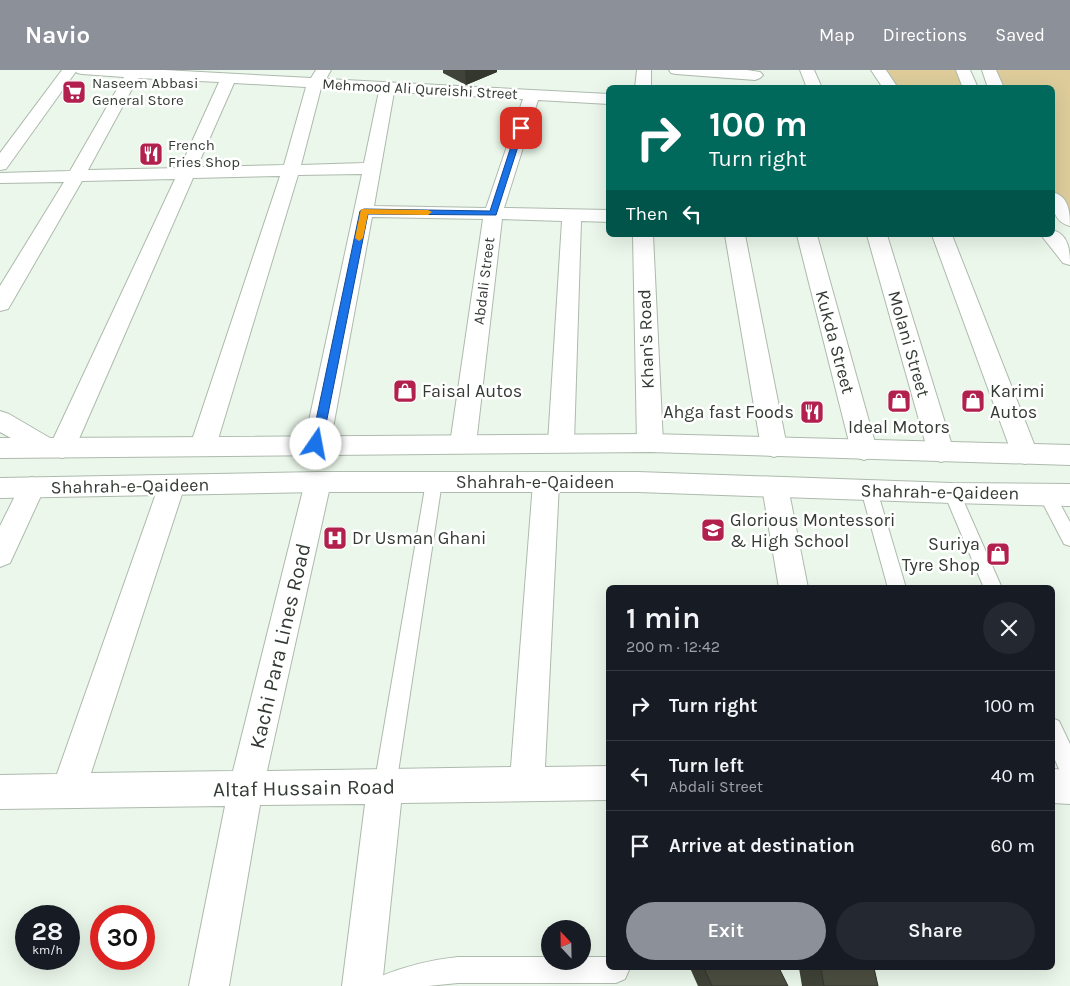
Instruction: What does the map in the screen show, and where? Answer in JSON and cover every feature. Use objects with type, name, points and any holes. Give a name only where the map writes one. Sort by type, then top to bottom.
[{"type":"street","points":[[0,165],[70,70]]},
{"type":"street","name":"Mehmood Ali Qureishi Street","points":[[82,70],[229,78],[319,77],[387,87],[606,99]]},
{"type":"street","points":[[643,85],[644,70]]},
{"type":"street","points":[[676,70],[756,78]]},
{"type":"street","points":[[807,70],[814,85]]},
{"type":"street","points":[[878,70],[889,85]]},
{"type":"street","points":[[963,70],[970,85]]},
{"type":"street","points":[[989,70],[995,85]]},
{"type":"street","points":[[0,304],[76,176],[134,72]]},
{"type":"street","points":[[203,446],[319,77]]},
{"type":"street","points":[[55,448],[229,78]]},
{"type":"street","points":[[316,444],[364,211],[387,87]]},
{"type":"street","name":"Abdali Street","points":[[463,444],[493,214],[532,94]]},
{"type":"street","points":[[0,178],[372,168]]},
{"type":"street","points":[[1055,201],[1070,220]]},
{"type":"street","points":[[364,211],[606,216]]},
{"type":"street","points":[[560,443],[572,215]]},
{"type":"street","name":"Khan's Road","points":[[643,237],[650,443]]},
{"type":"street","points":[[736,237],[774,447]]},
{"type":"street","name":"Kukda Street","points":[[808,237],[864,450]]},
{"type":"street","name":"Molani Street","points":[[878,237],[941,452]]},
{"type":"street","points":[[943,237],[1025,454]]},
{"type":"street","points":[[1053,237],[1070,259]]},
{"type":"street","points":[[0,420],[55,448]]},
{"type":"street","points":[[0,448],[316,444],[650,443],[1070,455]]},
{"type":"street","points":[[1025,454],[1070,444]]},
{"type":"street","name":"Shahrah-e-Qaideen","points":[[0,488],[318,482],[638,482],[952,493],[1058,494]]},
{"type":"street","name":"Kachi Para Lines Road","points":[[209,986],[246,789],[318,482]]},
{"type":"street","points":[[527,785],[546,483]]},
{"type":"street","points":[[68,791],[172,485]]},
{"type":"street","points":[[0,555],[32,487]]},
{"type":"street","points":[[775,487],[793,585]]},
{"type":"street","name":"Altaf Hussain Road","points":[[0,792],[606,783]]},
{"type":"street","points":[[362,986],[385,786]]},
{"type":"street","points":[[1055,786],[1070,787]]},
{"type":"lane","points":[[385,786],[434,482]]},
{"type":"lane","points":[[869,490],[896,585]]},
{"type":"lane","points":[[952,493],[992,585]]},
{"type":"lane","points":[[1058,494],[1070,539]]},
{"type":"lane","points":[[1055,735],[1070,768]]},
{"type":"lane","points":[[388,986],[429,973],[458,970],[616,970]]},
{"type":"shaded area","points":[[877,70],[963,70],[971,85],[888,85]]},
{"type":"shaded area","points":[[989,70],[1070,70],[1070,220],[1055,200],[1055,85],[995,85]]},
{"type":"building","points":[[705,970],[780,970],[788,986],[712,986]]},
{"type":"building","points":[[821,970],[874,970],[878,986],[824,986]]},
{"type":"slow traffic","points":[[359,238],[364,211],[428,212]]},
{"type":"place","name":"Naseem Abbasi General Store","points":[[74,92]]},
{"type":"place","name":"French Fries Shop","points":[[151,154]]},
{"type":"place","name":"Faisal Autos","points":[[405,391]]},
{"type":"place","name":"Ideal Motors","points":[[899,401]]},
{"type":"place","name":"Karimi Autos","points":[[973,401]]},
{"type":"place","name":"Ahga fast Foods","points":[[812,412]]},
{"type":"place","name":"Glorious Montessori & High School","points":[[713,530]]},
{"type":"place","name":"Dr Usman Ghani","points":[[335,538]]},
{"type":"place","name":"Suriya Tyre Shop","points":[[998,554]]},
{"type":"route","points":[[316,444],[364,211],[493,214],[521,128]]}]
